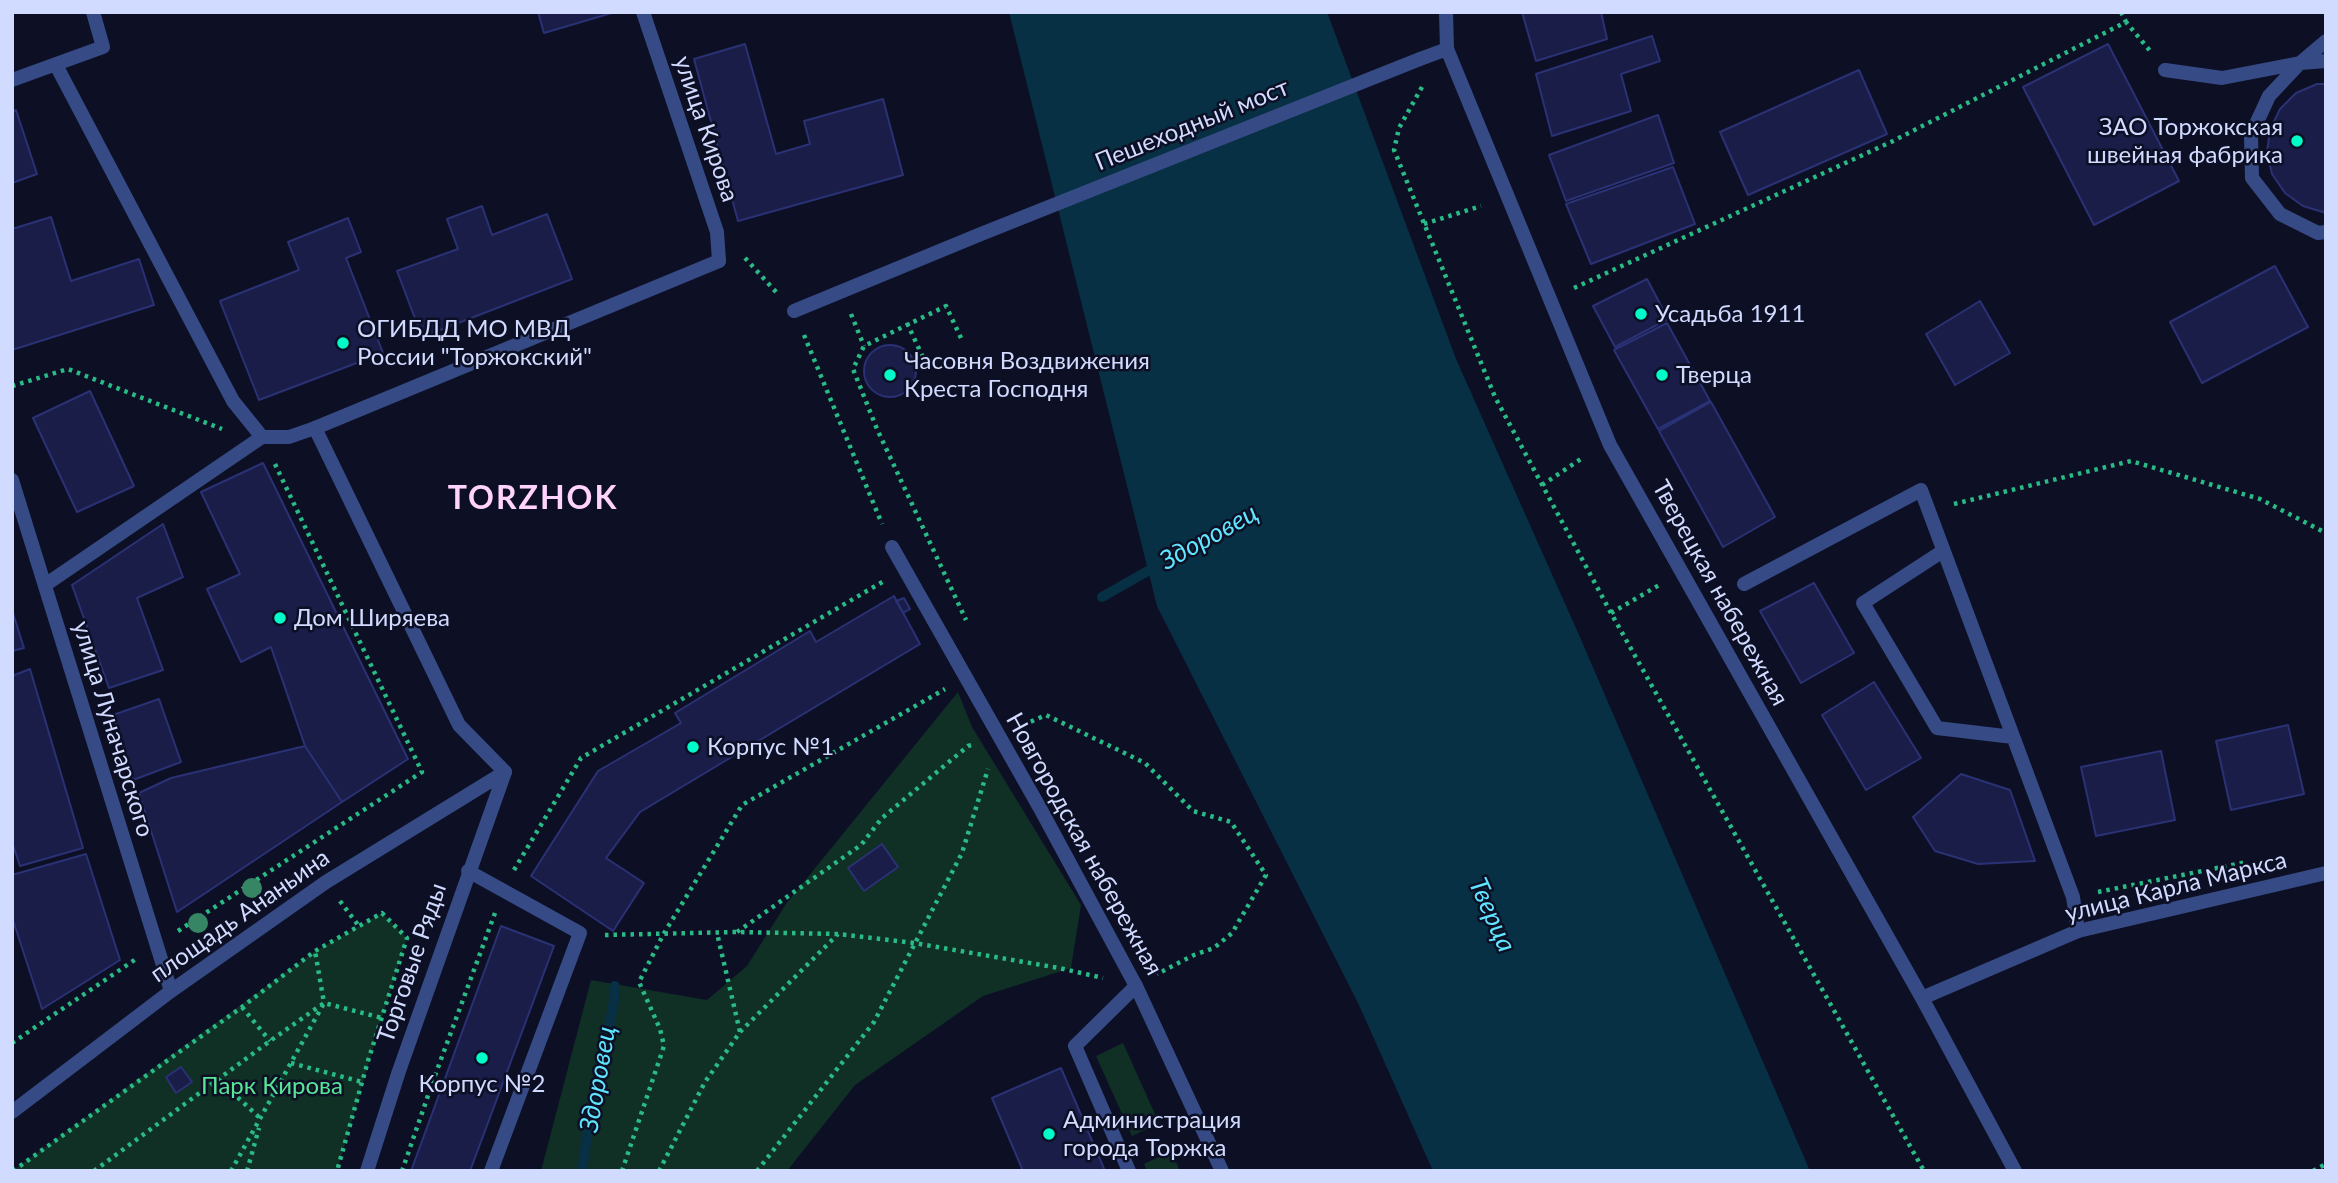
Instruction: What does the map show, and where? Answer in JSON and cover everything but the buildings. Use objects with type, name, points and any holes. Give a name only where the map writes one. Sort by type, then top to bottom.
[{"type":"street","points":[[12,80],[103,47],[93,12]]},
{"type":"street","name":"улица Кирова","points":[[315,428],[719,261],[717,232],[643,12]]},
{"type":"street","name":"Тверецкая набережная","points":[[1446,12],[1447,49],[1611,445],[1922,998],[2015,1171]]},
{"type":"street","points":[[2326,41],[2300,62],[2269,96],[2251,135],[2252,178],[2280,214],[2318,233],[2326,232]]},
{"type":"street","name":"Пешеходный мост","points":[[794,311],[1447,49]]},
{"type":"street","points":[[2165,70],[2222,78],[2300,62],[2326,61]]},
{"type":"street","points":[[57,65],[233,401],[262,437]]},
{"type":"street","points":[[45,584],[262,437],[289,437],[315,428],[459,725],[505,772]]},
{"type":"street","name":"улица Луначарского","points":[[12,480],[171,991]]},
{"type":"street","points":[[1744,584],[1921,490],[2073,897],[2078,931]]},
{"type":"street","name":"Новгородская набережная","points":[[892,547],[1136,986],[1222,1171]]},
{"type":"street","points":[[1943,551],[1863,603],[1937,728],[2013,737]]},
{"type":"street","name":"Торговые Ряды","points":[[367,1171],[468,871],[505,772]]},
{"type":"street","name":"площадь Ананьина","points":[[12,1112],[171,991],[326,882],[505,772]]},
{"type":"street","points":[[468,871],[580,933],[492,1171]]},
{"type":"street","name":"улица Карла Маркса","points":[[1922,998],[2078,931],[2326,873]]},
{"type":"street","points":[[1129,1171],[1076,1046],[1136,986]]},
{"type":"path","points":[[2121,12],[2165,70]]},
{"type":"path","points":[[1550,299],[1891,142],[2126,22]]},
{"type":"path","points":[[1428,78],[1399,128],[1394,149],[1495,397],[1611,613],[1923,1171]]},
{"type":"path","points":[[1424,224],[1481,206]]},
{"type":"path","points":[[841,291],[864,346]]},
{"type":"path","points":[[961,338],[946,306],[864,346],[853,369],[877,429],[968,625]]},
{"type":"path","points":[[794,311],[892,547]]},
{"type":"path","points":[[907,323],[927,366]]},
{"type":"path","points":[[12,386],[68,369],[231,432],[262,437],[422,772],[156,945],[12,1043]]},
{"type":"path","points":[[1542,485],[1584,457]]},
{"type":"path","points":[[1928,510],[2131,461],[2260,499],[2326,533]]},
{"type":"path","points":[[402,1171],[503,889],[581,758],[905,569]]},
{"type":"path","points":[[1611,613],[1661,584]]},
{"type":"path","points":[[622,1171],[664,1046],[660,1029],[639,982],[663,935],[741,805],[965,677]]},
{"type":"path","points":[[1025,737],[1019,726],[1046,715],[1145,763],[1193,811],[1231,822],[1266,875],[1232,933],[1214,948],[1194,955],[1136,986]]},
{"type":"path","points":[[737,932],[861,845],[882,818],[968,746],[998,735]]},
{"type":"path","points":[[757,1171],[874,1022],[961,853],[998,735]]},
{"type":"path","points":[[2073,897],[2259,859]]},
{"type":"path","points":[[13,1171],[242,1007],[315,951],[382,913],[407,938],[337,1171]]},
{"type":"path","points":[[580,933],[617,937],[737,932],[838,934],[914,943],[1081,973]]},
{"type":"path","points":[[717,933],[740,1031]]},
{"type":"path","points":[[659,1171],[705,1082],[740,1031],[838,934]]},
{"type":"path","points":[[231,1171],[324,1003],[315,951]]},
{"type":"path","points":[[94,1171],[324,1003],[382,1018]]},
{"type":"path","points":[[242,1007],[270,1041]]},
{"type":"path","points":[[368,1061],[433,1081]]},
{"type":"path","points":[[290,1063],[362,1082]]},
{"type":"path","points":[[219,1080],[261,1119]]},
{"type":"path","points":[[247,1171],[261,1119]]},
{"type":"path","points":[[2313,1171],[2326,1164]]},
{"type":"green space","points":[[958,692],[972,727],[1081,905],[1071,968],[983,996],[855,1085],[787,1171],[541,1171],[591,980],[707,1000],[747,966],[786,904]]},
{"type":"green space","name":"Парк Кирова","points":[[382,913],[407,938],[337,1171],[12,1171],[315,951]]},
{"type":"green space","points":[[1123,1043],[1159,1123],[1132,1136],[1096,1056]]},
{"type":"green space","points":[[1171,1151],[1180,1171],[1147,1171],[1144,1164]]},
{"type":"water","points":[[1009,12],[1327,12],[1456,359],[1579,635],[1810,1171],[1433,1171],[1359,1005],[1157,606]]},
{"type":"waterway","name":"Здоровец","points":[[1102,597],[1160,564]]},
{"type":"waterway","name":"Здоровец","points":[[582,1171],[615,986]]},
{"type":"place","name":"ЗАО Торжокская швейная фабрика","points":[[2297,141]]},
{"type":"place","name":"Усадьба 1911","points":[[1641,314]]},
{"type":"place","name":"ОГИБДД МО МВД России \"Торжокский\"","points":[[343,343]]},
{"type":"place","name":"Часовня Воздвижения Креста Господня","points":[[890,375]]},
{"type":"place","name":"Тверца","points":[[1662,375]]},
{"type":"place","name":"Дом Ширяева","points":[[280,618]]},
{"type":"place","name":"Корпус №1","points":[[693,747]]},
{"type":"place","name":"Корпус №2","points":[[482,1058]]},
{"type":"place","name":"Администрация города Торжка","points":[[1049,1134]]},
{"type":"district","name":"TORZHOK","points":[[533,499]]}]
